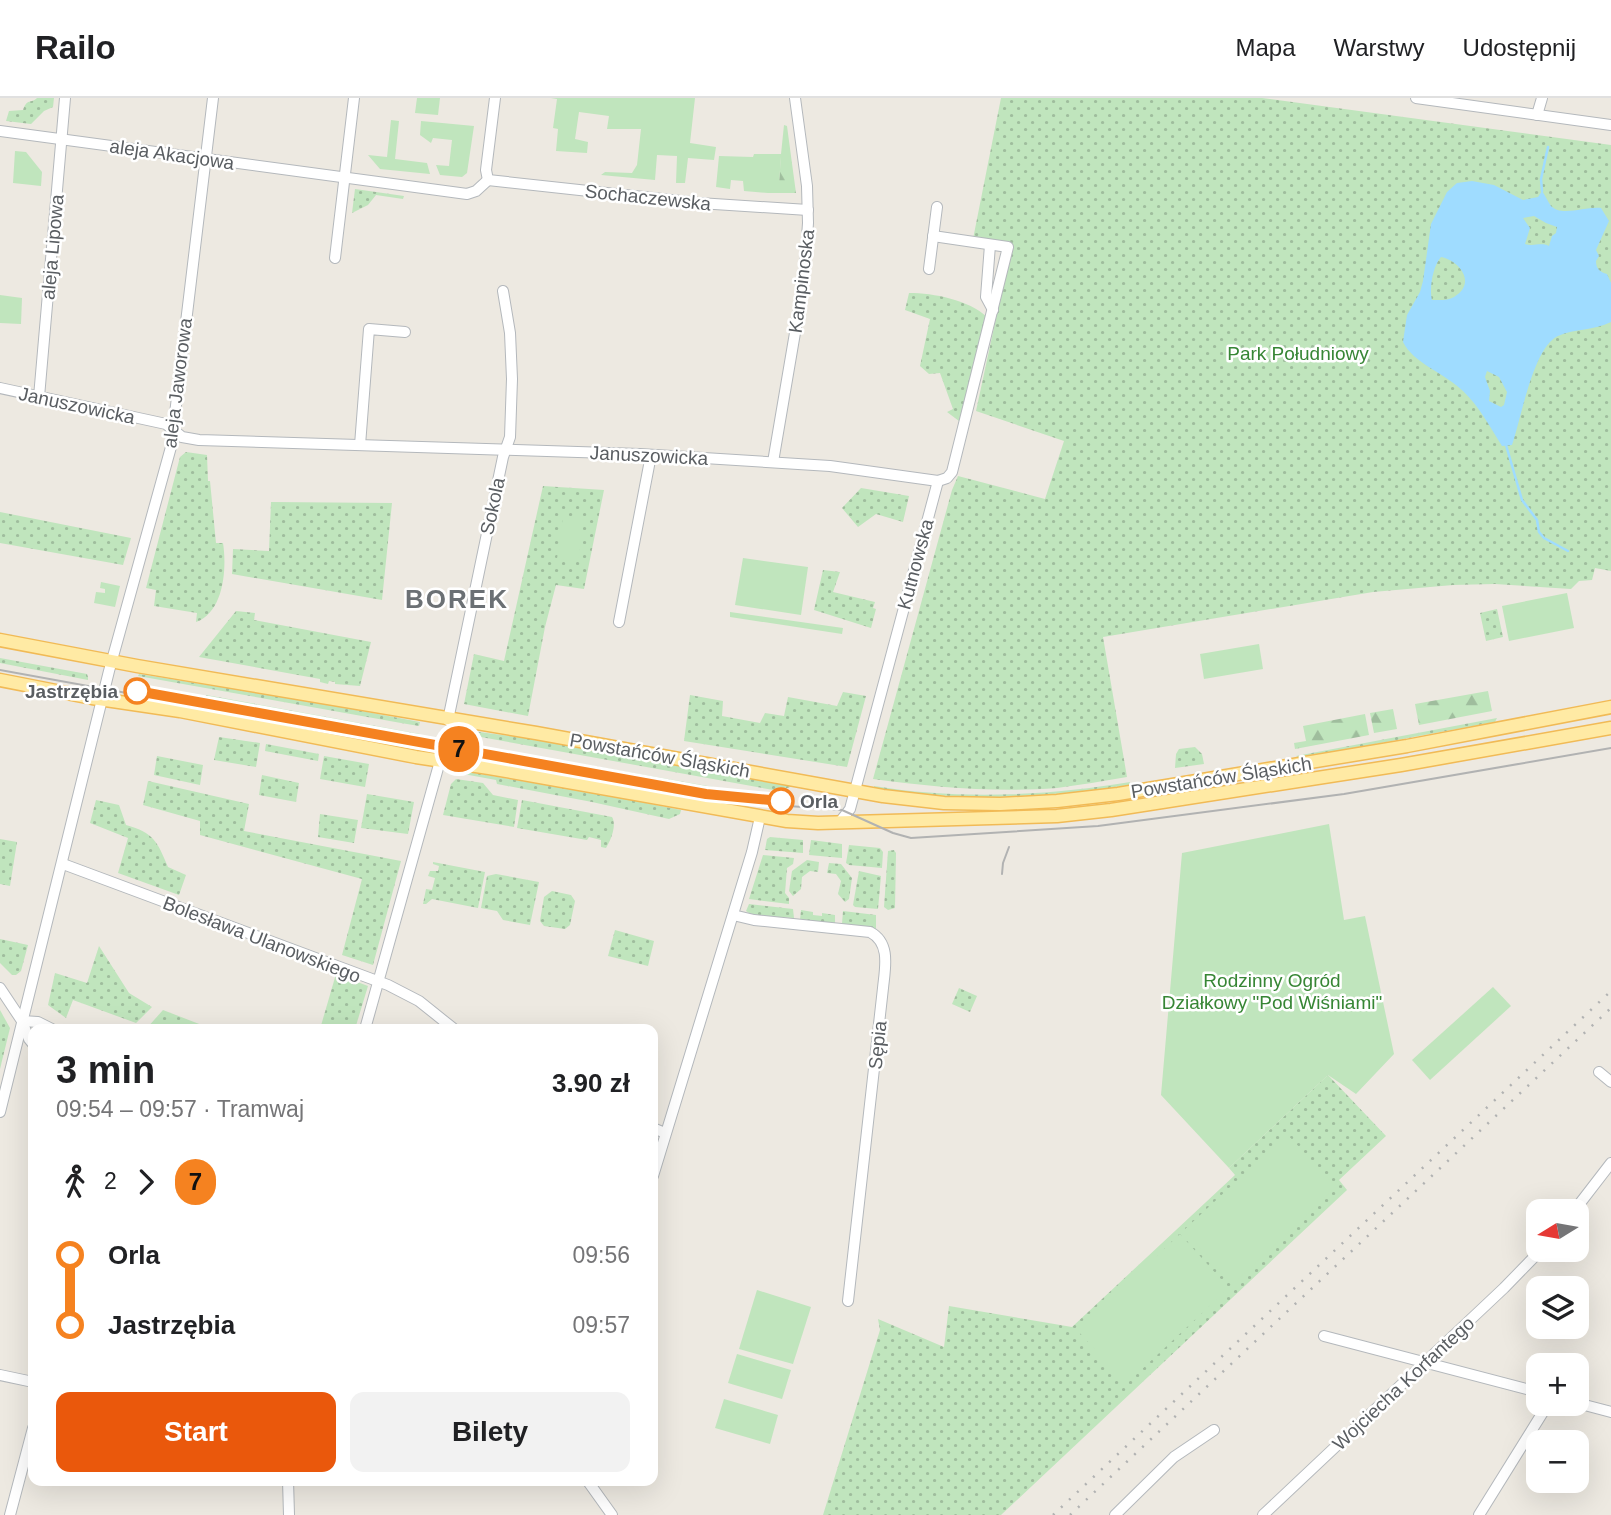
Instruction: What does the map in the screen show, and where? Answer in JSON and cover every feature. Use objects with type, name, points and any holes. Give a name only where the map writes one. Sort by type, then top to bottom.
[{"type":"main road","name":"Powstańców Śląskich","points":[[0,640],[903,799],[944,803],[1000,804],[1118,794],[1295,765],[1611,707]]},
{"type":"main road","name":"Powstańców Śląskich","points":[[0,680],[760,817],[839,823],[1057,816],[1111,810],[1401,765],[1611,728]]},
{"type":"street","name":"aleja Lipowa","points":[[39,397],[65,98]]},
{"type":"street","name":"aleja Jaworowa","points":[[112,661],[171,447],[213,98]]},
{"type":"street","points":[[335,258],[354,98]]},
{"type":"street","points":[[488,180],[486,170],[495,98]]},
{"type":"street","name":"Kampinoska","points":[[773,462],[804,280],[808,209],[795,98]]},
{"type":"street","points":[[1416,98],[1611,125]]},
{"type":"street","points":[[1537,115],[1542,98]]},
{"type":"street","name":"aleja Akacjowa","points":[[0,131],[467,194],[476,191],[488,180]]},
{"type":"street","name":"Sochaczewska","points":[[488,180],[699,203],[808,209]]},
{"type":"street","points":[[929,268],[937,207]]},
{"type":"street","points":[[933,236],[990,245]]},
{"type":"street","name":"Kutnowska","points":[[839,823],[850,809],[938,481],[947,478],[952,471],[993,310],[1008,247],[990,245],[986,297],[993,310]]},
{"type":"street","name":"Sokola","points":[[448,720],[510,435],[512,356],[503,291]]},
{"type":"street","points":[[359,445],[369,328],[405,332]]},
{"type":"street","name":"Januszowicka","points":[[0,388],[164,424],[182,437],[199,440],[651,455],[835,466],[938,481]]},
{"type":"street","points":[[619,622],[651,455]]},
{"type":"street","points":[[0,1112],[112,661]]},
{"type":"street","points":[[366,1024],[440,761]]},
{"type":"street","points":[[658,1159],[752,852],[760,817]]},
{"type":"street","name":"Bolesława Ulanowskiego","points":[[63,864],[378,982],[419,1001],[448,1024]]},
{"type":"street","name":"Sępia","points":[[733,915],[754,920],[870,932],[877,936],[884,949],[884,988],[848,1301]]},
{"type":"street","points":[[0,988],[22,1021],[28,1037]]},
{"type":"street","points":[[22,1021],[42,1024]]},
{"type":"street","points":[[1599,1073],[1611,1082]]},
{"type":"street","points":[[658,1130],[666,1133]]},
{"type":"street","points":[[1583,1199],[1611,1163]]},
{"type":"street","name":"Wojciecha Korfantego","points":[[1263,1515],[1529,1262]]},
{"type":"street","points":[[1324,1336],[1526,1389]]},
{"type":"street","points":[[0,1375],[28,1381]]},
{"type":"street","points":[[1589,1406],[1611,1412]]},
{"type":"street","points":[[1479,1515],[1541,1416]]},
{"type":"street","points":[[1115,1515],[1174,1457],[1214,1430]]},
{"type":"street","points":[[10,1515],[28,1447]]},
{"type":"street","points":[[288,1486],[289,1515]]},
{"type":"street","points":[[591,1486],[612,1515]]},
{"type":"green space","points":[[37,98],[54,98],[53,107],[44,111],[31,124],[6,121],[9,111],[23,110]]},
{"type":"green space","points":[[417,98],[440,98],[438,115],[415,113]]},
{"type":"green space","points":[[551,98],[695,98],[690,143],[716,147],[714,160],[688,158],[685,183],[676,183],[677,156],[657,155],[655,180],[601,175],[605,172],[632,173],[637,165],[641,129],[607,129],[609,116],[579,112],[575,139],[588,142],[587,153],[556,151],[558,129],[553,128],[557,99]]},
{"type":"green space","name":"Park Południowy","points":[[1001,98],[1262,98],[1611,145],[1611,571],[1595,568],[1592,580],[1579,581],[1571,589],[1495,584],[1373,592],[1103,637],[1127,777],[1057,788],[1011,790],[942,787],[873,779],[958,476],[1045,499],[1064,441],[976,411],[1012,244],[973,239]]},
{"type":"green space","points":[[391,120],[399,121],[395,159],[427,163],[430,174],[380,169],[368,155],[387,157]]},
{"type":"green space","points":[[421,121],[474,126],[467,173],[462,177],[440,175],[436,165],[449,166],[452,140],[433,138],[431,143],[420,135]]},
{"type":"green space","points":[[784,125],[787,126],[791,156],[781,157],[779,183],[768,183],[768,193],[744,191],[743,181],[731,180],[730,189],[716,187],[719,156],[781,154]]},
{"type":"green space","points":[[15,151],[26,152],[42,172],[41,186],[13,183]]},
{"type":"green space","points":[[781,156],[791,156],[796,193],[768,193],[768,183],[779,182]]},
{"type":"green space","points":[[355,189],[404,196],[403,199],[376,195],[368,205],[352,213]]},
{"type":"green space","points":[[909,293],[951,299],[971,306],[987,317],[959,421],[947,412],[953,409],[940,373],[929,374],[920,366],[930,319],[905,310]]},
{"type":"green space","points":[[0,295],[22,298],[21,324],[0,323]]},
{"type":"green space","points":[[186,452],[207,455],[216,543],[223,543],[224,553],[224,576],[218,599],[213,609],[196,622],[197,613],[154,606],[156,590],[146,588],[180,457]]},
{"type":"green space","points":[[543,486],[604,490],[584,589],[556,585],[528,716],[464,704],[474,654],[504,661]]},
{"type":"green space","points":[[861,488],[909,496],[903,522],[876,514],[858,527],[842,508]]},
{"type":"green space","points":[[271,502],[392,503],[382,600],[232,574],[233,549],[269,551]]},
{"type":"green space","points":[[0,512],[131,538],[123,565],[0,543]]},
{"type":"green space","points":[[563,516],[584,518],[578,562],[557,559]]},
{"type":"green space","points":[[743,558],[808,567],[801,615],[735,605]]},
{"type":"green space","points":[[823,570],[840,572],[833,592],[875,602],[871,628],[814,610]]},
{"type":"green space","points":[[101,582],[120,586],[115,607],[94,603],[96,592],[105,593],[105,589],[100,588]]},
{"type":"green space","points":[[1567,593],[1574,628],[1509,641],[1502,606]]},
{"type":"green space","points":[[1497,609],[1503,637],[1486,641],[1480,613]]},
{"type":"green space","points":[[236,611],[255,613],[254,620],[371,642],[360,686],[329,681],[328,684],[320,682],[320,679],[199,657]]},
{"type":"green space","points":[[730,612],[843,628],[842,634],[730,617]]},
{"type":"green space","points":[[1259,644],[1263,669],[1204,679],[1200,654]]},
{"type":"green space","points":[[0,658],[87,674],[88,680],[0,663]]},
{"type":"green space","points":[[139,674],[304,700],[420,722],[419,726],[401,723],[138,676]]},
{"type":"green space","points":[[1488,691],[1492,711],[1419,725],[1415,704]]},
{"type":"green space","points":[[843,692],[866,696],[847,767],[684,741],[690,695],[723,701],[722,716],[760,723],[765,713],[784,716],[788,697],[837,706]]},
{"type":"green space","points":[[206,695],[420,734],[419,739],[205,701]]},
{"type":"green space","points":[[1393,709],[1397,729],[1374,733],[1370,713]]},
{"type":"green space","points":[[1365,714],[1369,735],[1295,749],[1294,743],[1306,741],[1303,726]]},
{"type":"green space","points":[[1497,718],[1495,722],[1299,758],[1296,756]]},
{"type":"green space","points":[[456,729],[534,739],[793,786],[779,791],[453,732]]},
{"type":"green space","points":[[219,737],[260,743],[256,767],[214,760]]},
{"type":"green space","points":[[451,741],[759,795],[759,798],[651,782],[450,745]]},
{"type":"green space","points":[[266,744],[319,754],[318,761],[265,751]]},
{"type":"green space","points":[[1195,747],[1202,754],[1204,764],[1175,768],[1179,749]]},
{"type":"green space","points":[[157,756],[203,765],[200,785],[154,775]]},
{"type":"green space","points":[[324,756],[369,764],[365,787],[320,779]]},
{"type":"green space","points":[[450,769],[681,810],[680,814],[669,819],[497,784],[496,780],[447,771]]},
{"type":"green space","points":[[262,775],[299,783],[296,802],[259,795]]},
{"type":"green space","points":[[456,779],[483,783],[493,795],[518,800],[514,827],[443,815],[451,784]]},
{"type":"green space","points":[[148,781],[249,804],[244,831],[401,861],[373,965],[342,955],[362,879],[200,835],[200,821],[143,805]]},
{"type":"green space","points":[[1130,782],[1129,785],[1080,791],[1007,797],[918,794],[874,788],[970,795],[1034,793]]},
{"type":"green space","points":[[367,794],[414,802],[408,834],[361,828]]},
{"type":"green space","points":[[96,800],[119,805],[126,825],[149,835],[157,844],[168,867],[186,875],[179,895],[118,873],[128,838],[90,823]]},
{"type":"green space","points":[[522,800],[612,817],[614,828],[608,845],[606,848],[601,847],[601,840],[589,837],[587,840],[517,828]]},
{"type":"green space","points":[[320,814],[358,820],[354,843],[318,837]]},
{"type":"green space","name":"Rodzinny Ogród Działkowy \"Pod Wiśniami\"","points":[[1329,824],[1344,920],[1365,916],[1394,1054],[1356,1094],[1328,1075],[1229,1168],[1161,1095],[1182,853]]},
{"type":"green space","points":[[770,837],[803,840],[803,853],[765,850]]},
{"type":"green space","points":[[0,839],[17,842],[10,886],[0,884]]},
{"type":"green space","points":[[811,840],[842,844],[842,858],[809,855]]},
{"type":"green space","points":[[849,845],[880,848],[883,852],[882,868],[846,863]]},
{"type":"green space","points":[[894,850],[895,908],[888,910],[884,907],[888,851]]},
{"type":"green space","points":[[763,855],[794,858],[793,864],[787,868],[785,893],[789,904],[749,899]]},
{"type":"green space","points":[[807,860],[819,862],[818,872],[810,871],[802,877],[801,889],[793,896],[789,891],[792,871]]},
{"type":"green space","points":[[433,862],[485,872],[478,908],[432,899],[423,904],[426,889],[432,890],[435,878],[428,876],[430,871],[438,871],[439,866]]},
{"type":"green space","points":[[829,863],[841,864],[852,878],[849,899],[845,902],[838,894],[841,881],[836,874],[827,873]]},
{"type":"green space","points":[[859,871],[881,876],[878,909],[853,905]]},
{"type":"green space","points":[[496,874],[539,882],[530,925],[503,920],[497,911],[481,908],[487,876]]},
{"type":"green space","points":[[552,891],[571,895],[575,901],[570,925],[565,929],[544,926],[540,921],[544,897]]},
{"type":"green space","points":[[749,904],[793,909],[794,918],[752,915],[746,911]]},
{"type":"green space","points":[[801,910],[813,912],[813,915],[835,915],[835,923],[800,920]]},
{"type":"green space","points":[[843,911],[876,915],[876,929],[842,924]]},
{"type":"green space","points":[[615,930],[654,941],[648,966],[608,956]]},
{"type":"green space","points":[[0,939],[28,945],[21,971],[16,975],[12,975],[0,963]]},
{"type":"green space","points":[[99,946],[129,993],[152,1007],[136,1023],[73,1000],[66,1018],[48,1005],[55,973],[87,983]]},
{"type":"green space","points":[[336,974],[368,986],[357,1024],[321,1024]]},
{"type":"green space","points":[[1493,987],[1511,1006],[1430,1080],[1412,1060]]},
{"type":"green space","points":[[959,988],[977,996],[970,1012],[952,1004]]},
{"type":"green space","points":[[0,1010],[10,1028],[0,1069]]},
{"type":"green space","points":[[163,1010],[199,1024],[150,1024]]},
{"type":"green space","points":[[1328,1075],[1386,1136],[1339,1180],[1347,1190],[1001,1515],[823,1515],[880,1330],[878,1319],[944,1347],[949,1306],[1072,1327],[1235,1175],[1229,1168]]},
{"type":"green space","points":[[1287,1134],[1336,1187],[1233,1284],[1184,1230]]},
{"type":"green space","points":[[1180,1234],[1229,1288],[1126,1384],[1077,1330]]},
{"type":"green space","points":[[757,1290],[811,1307],[793,1364],[739,1349]]},
{"type":"green space","points":[[737,1354],[791,1370],[782,1399],[728,1383]]},
{"type":"green space","points":[[724,1399],[778,1415],[770,1444],[715,1428]]},
{"type":"water","points":[[1472,181],[1494,185],[1523,200],[1538,197],[1542,191],[1555,209],[1568,211],[1601,208],[1609,221],[1596,250],[1599,256],[1596,261],[1600,271],[1607,274],[1611,283],[1611,322],[1564,333],[1549,343],[1529,385],[1512,445],[1502,446],[1469,397],[1414,356],[1403,342],[1407,315],[1423,281],[1431,224],[1447,192],[1457,183]],"holes":[[[1534,216],[1557,227],[1549,246],[1525,244],[1530,228],[1523,218]],[[1441,257],[1454,263],[1463,273],[1464,285],[1454,297],[1432,300],[1432,277]],[[1487,371],[1499,377],[1507,392],[1501,407],[1489,401],[1490,391],[1485,377]]]},
{"type":"waterway","points":[[1542,191],[1541,179],[1548,147]]},
{"type":"waterway","points":[[1506,445],[1522,500],[1537,520],[1539,532],[1544,538],[1568,551]]},
{"type":"tram line","points":[[0,670],[721,801],[842,810],[893,833],[911,838],[1098,826],[1344,794],[1611,748]]},
{"type":"tram line","name":"7","points":[[137,691],[706,794],[781,801]]},
{"type":"tram line","points":[[1002,874],[1009,847]]},
{"type":"railway","points":[[1053,1515],[1611,991]]},
{"type":"railway","points":[[1070,1515],[1611,1008]]},
{"type":"place","name":"Jastrzębia","points":[[137,691]]},
{"type":"place","name":"Orla","points":[[781,801]]},
{"type":"district","name":"BOREK","points":[[457,599]]}]
